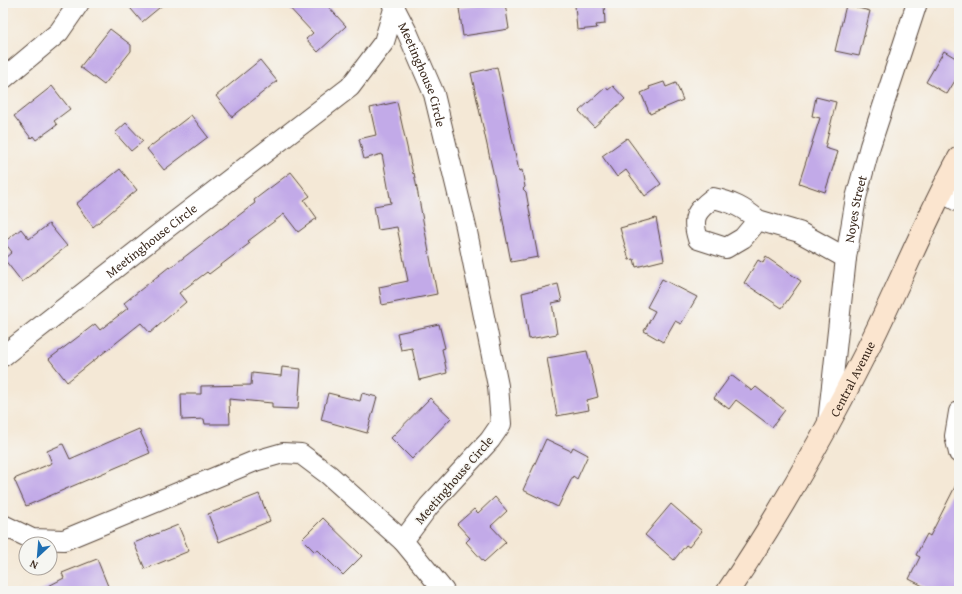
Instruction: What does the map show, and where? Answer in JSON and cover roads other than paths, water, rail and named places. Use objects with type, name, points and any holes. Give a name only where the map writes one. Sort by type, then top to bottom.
[{"type":"main road","name":"Central Avenue","points":[[728,591],[762,540],[950,197],[959,158]]},
{"type":"street","points":[[3,79],[59,32],[79,3]]},
{"type":"street","name":"Noyes Street","points":[[828,422],[846,258],[856,198],[870,146],[917,3]]},
{"type":"street","name":"Meetinghouse Circle","points":[[3,356],[350,86],[384,42],[396,4]]},
{"type":"street","name":"Meetinghouse Circle","points":[[396,4],[434,94],[466,227],[498,386],[501,424],[490,440],[429,506],[403,541]]},
{"type":"street","points":[[758,220],[799,232],[846,258]]},
{"type":"street","points":[[958,442],[959,412]]},
{"type":"street","points":[[3,525],[32,539],[64,540],[255,461],[283,453],[301,454],[329,475],[403,541],[444,591]]}]
